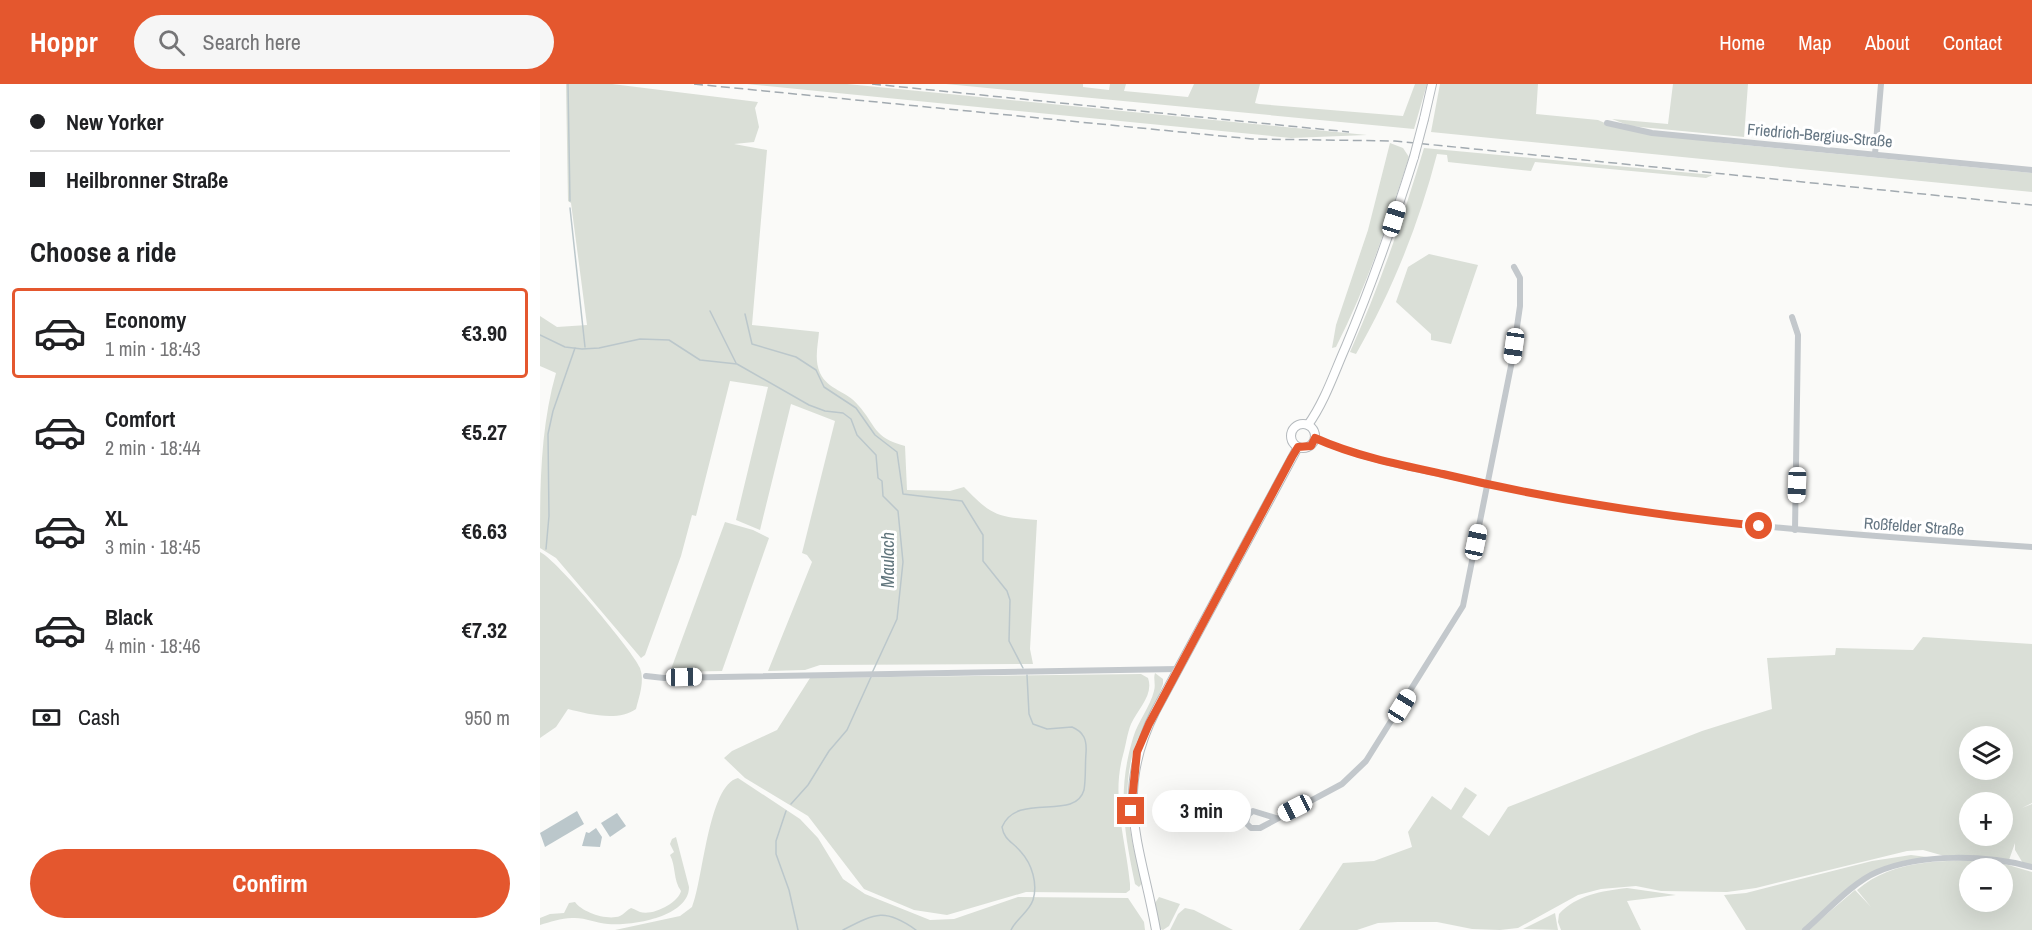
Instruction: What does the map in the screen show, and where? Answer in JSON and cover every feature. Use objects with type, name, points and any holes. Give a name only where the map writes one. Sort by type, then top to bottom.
[{"type":"main road","points":[[1308,424],[1329,386],[1388,240],[1424,119],[1432,84]]},
{"type":"main road","points":[[1300,424],[1308,424],[1315,432],[1315,438],[1311,446],[1298,447],[1291,439],[1293,429],[1300,424]]},
{"type":"main road","points":[[1156,930],[1134,830],[1131,794],[1137,752],[1178,669],[1298,447]]},
{"type":"street","points":[[1875,154],[1881,84]]},
{"type":"street","name":"Friedrich-Bergius-Straße","points":[[1607,123],[1653,133],[2032,170]]},
{"type":"street","points":[[1276,818],[1347,780],[1366,762],[1463,606],[1488,485],[1520,306],[1520,278],[1514,267]]},
{"type":"street","points":[[1792,317],[1798,335],[1795,530]]},
{"type":"street","name":"Roßfelder Straße","points":[[1315,438],[1390,462],[1488,485],[1692,519],[1795,530],[2032,547]]},
{"type":"street","points":[[646,676],[664,678],[1178,669]]},
{"type":"street","points":[[1805,930],[1866,878],[1878,871],[1945,859],[1987,858],[2032,867]]},
{"type":"shaded area","points":[[566,84],[612,84],[758,102],[755,108],[759,127],[754,142],[734,144],[767,150],[752,325],[819,332],[817,363],[823,379],[854,400],[881,435],[894,443],[905,446],[907,490],[950,491],[964,487],[982,504],[996,513],[1013,518],[1037,520],[1030,649],[1033,664],[820,665],[805,670],[768,671],[812,562],[807,555],[802,553],[835,421],[791,404],[760,530],[736,520],[768,387],[730,381],[696,516],[692,515],[681,556],[645,655],[641,658],[556,558],[540,548],[544,437],[556,373],[540,366],[540,316],[557,327],[587,325],[571,203],[568,201]]},
{"type":"shaded area","points":[[747,84],[847,84],[1367,135],[1291,138]]},
{"type":"shaded area","points":[[946,84],[1083,84],[1083,87],[1109,90],[1110,84],[1126,84],[1124,91],[1188,97],[1194,84],[1260,84],[1255,103],[1259,104],[1403,116],[1415,84],[1427,84],[1414,129]]},
{"type":"shaded area","points":[[1440,84],[1538,84],[1536,114],[1598,120],[1614,127],[1724,143],[2032,173],[2032,192],[1431,132]]},
{"type":"shaded area","points":[[1673,84],[1748,84],[1744,137],[1630,126],[1612,119],[1668,124]]},
{"type":"shaded area","points":[[1390,143],[1403,148],[1409,157],[1367,277],[1336,347],[1332,348],[1336,325],[1368,230]]},
{"type":"shaded area","points":[[1424,148],[1713,175],[1706,178],[1535,162],[1531,171],[1448,162],[1447,155],[1437,154],[1422,206],[1393,281],[1356,354],[1350,352],[1390,251]]},
{"type":"shaded area","points":[[1429,254],[1478,265],[1451,344],[1431,340],[1431,334],[1396,302],[1408,267]]},
{"type":"shaded area","points":[[725,522],[753,530],[769,538],[722,671],[670,672]]},
{"type":"shaded area","points":[[540,552],[549,558],[577,587],[610,626],[634,658],[640,668],[642,678],[636,709],[629,713],[612,716],[594,715],[568,709],[556,727],[540,738]]},
{"type":"shaded area","points":[[1923,637],[2032,644],[2032,803],[2022,808],[2032,804],[2032,867],[2024,865],[2015,850],[2015,843],[2010,858],[1948,857],[1923,850],[1907,851],[1756,888],[1727,892],[1661,891],[1636,886],[1601,889],[1578,895],[1518,928],[1472,929],[1437,922],[1398,922],[1378,923],[1357,930],[1299,930],[1343,863],[1374,861],[1412,847],[1408,832],[1432,796],[1451,810],[1465,787],[1477,795],[1462,817],[1489,836],[1508,807],[1702,731],[1772,709],[1767,658],[1835,655],[1836,648],[1913,650]]},
{"type":"shaded area","points":[[1155,673],[1163,679],[1163,684],[1136,744],[1129,769],[1127,802],[1134,851],[1143,882],[1139,887],[1135,884],[1125,828],[1125,776],[1133,738],[1154,691]]},
{"type":"shaded area","points":[[1141,674],[1148,678],[1149,690],[1130,728],[1118,787],[1130,884],[1130,890],[1126,893],[1026,892],[947,915],[914,910],[864,889],[808,816],[745,778],[724,758],[732,751],[777,730],[810,678]]},
{"type":"shaded area","points":[[738,778],[800,819],[818,838],[843,879],[865,894],[930,920],[954,919],[1018,897],[1128,898],[1144,922],[1145,930],[615,930],[680,916],[692,907],[713,815],[728,785]]},
{"type":"shaded area","points":[[577,811],[584,824],[545,847],[540,833]]},
{"type":"shaded area","points":[[617,813],[626,826],[610,837],[601,823]]},
{"type":"shaded area","points":[[596,828],[602,837],[600,847],[582,846],[586,832],[589,833]]},
{"type":"shaded area","points":[[676,837],[689,887],[687,897],[680,906],[658,918],[631,923],[608,924],[572,918],[540,925],[540,918],[550,914],[564,913],[569,903],[575,902],[589,912],[608,917],[620,916],[631,908],[645,913],[670,904],[681,891],[670,855],[674,852],[670,844]]},
{"type":"shaded area","points":[[1911,855],[1935,858],[1874,871],[1804,930],[1746,930],[1724,895],[1746,893],[1872,861]]},
{"type":"shaded area","points":[[1938,861],[1959,861],[1959,912],[2013,912],[2013,866],[2032,872],[2032,930],[1808,930],[1855,890],[1871,907],[1857,890],[1871,880],[1904,867]]},
{"type":"shaded area","points":[[1627,888],[1676,895],[1627,901],[1641,930],[1561,930],[1558,922],[1559,914],[1574,902],[1599,893]]},
{"type":"shaded area","points":[[1159,897],[1180,904],[1169,926],[1163,930],[1160,929],[1155,903]]},
{"type":"shaded area","points":[[1185,908],[1194,910],[1233,930],[1170,930],[1178,914]]},
{"type":"shaded area","points":[[1555,913],[1558,930],[1523,929]]},
{"type":"waterway","points":[[568,84],[570,201]]},
{"type":"waterway","points":[[570,208],[585,347]]},
{"type":"waterway","points":[[710,311],[736,363]]},
{"type":"waterway","points":[[745,314],[752,344],[796,357],[816,370],[824,387],[856,408],[875,435],[897,452],[903,494],[962,501],[983,535],[983,561],[1007,591],[1010,600],[1009,641],[1023,668]]},
{"type":"waterway","name":"Maulach","points":[[540,335],[565,347],[582,349],[599,348],[640,339],[669,340],[700,360],[737,364],[809,405],[825,411],[843,413],[851,419],[857,435],[876,455],[878,478],[882,481],[883,496],[898,511],[903,562],[897,619],[872,673]]},
{"type":"waterway","points":[[546,549],[549,516],[548,434],[553,411],[575,348]]},
{"type":"waterway","points":[[1011,930],[1033,900],[1034,881],[1028,862],[1007,838],[1002,827],[1009,816],[1020,811],[1070,804],[1079,799],[1084,790],[1085,781],[1084,737],[1072,727],[1047,729],[1033,724],[1029,714],[1027,675]]},
{"type":"waterway","name":"Maulach","points":[[791,804],[808,785],[829,751],[847,730],[871,677]]},
{"type":"waterway","name":"Maulach","points":[[786,811],[776,841],[776,854],[789,890],[798,930]]},
{"type":"waterway","points":[[843,930],[880,915],[896,918],[916,930]]},
{"type":"railway","points":[[694,84],[1252,139],[1395,141],[2032,205]]},
{"type":"railway","points":[[872,84],[1349,132]]},
{"type":"route","points":[[1131,811],[1137,752],[1149,724],[1292,457],[1298,447],[1311,446],[1315,438],[1324,443],[1390,462],[1505,488],[1692,519],[1759,526]]}]
